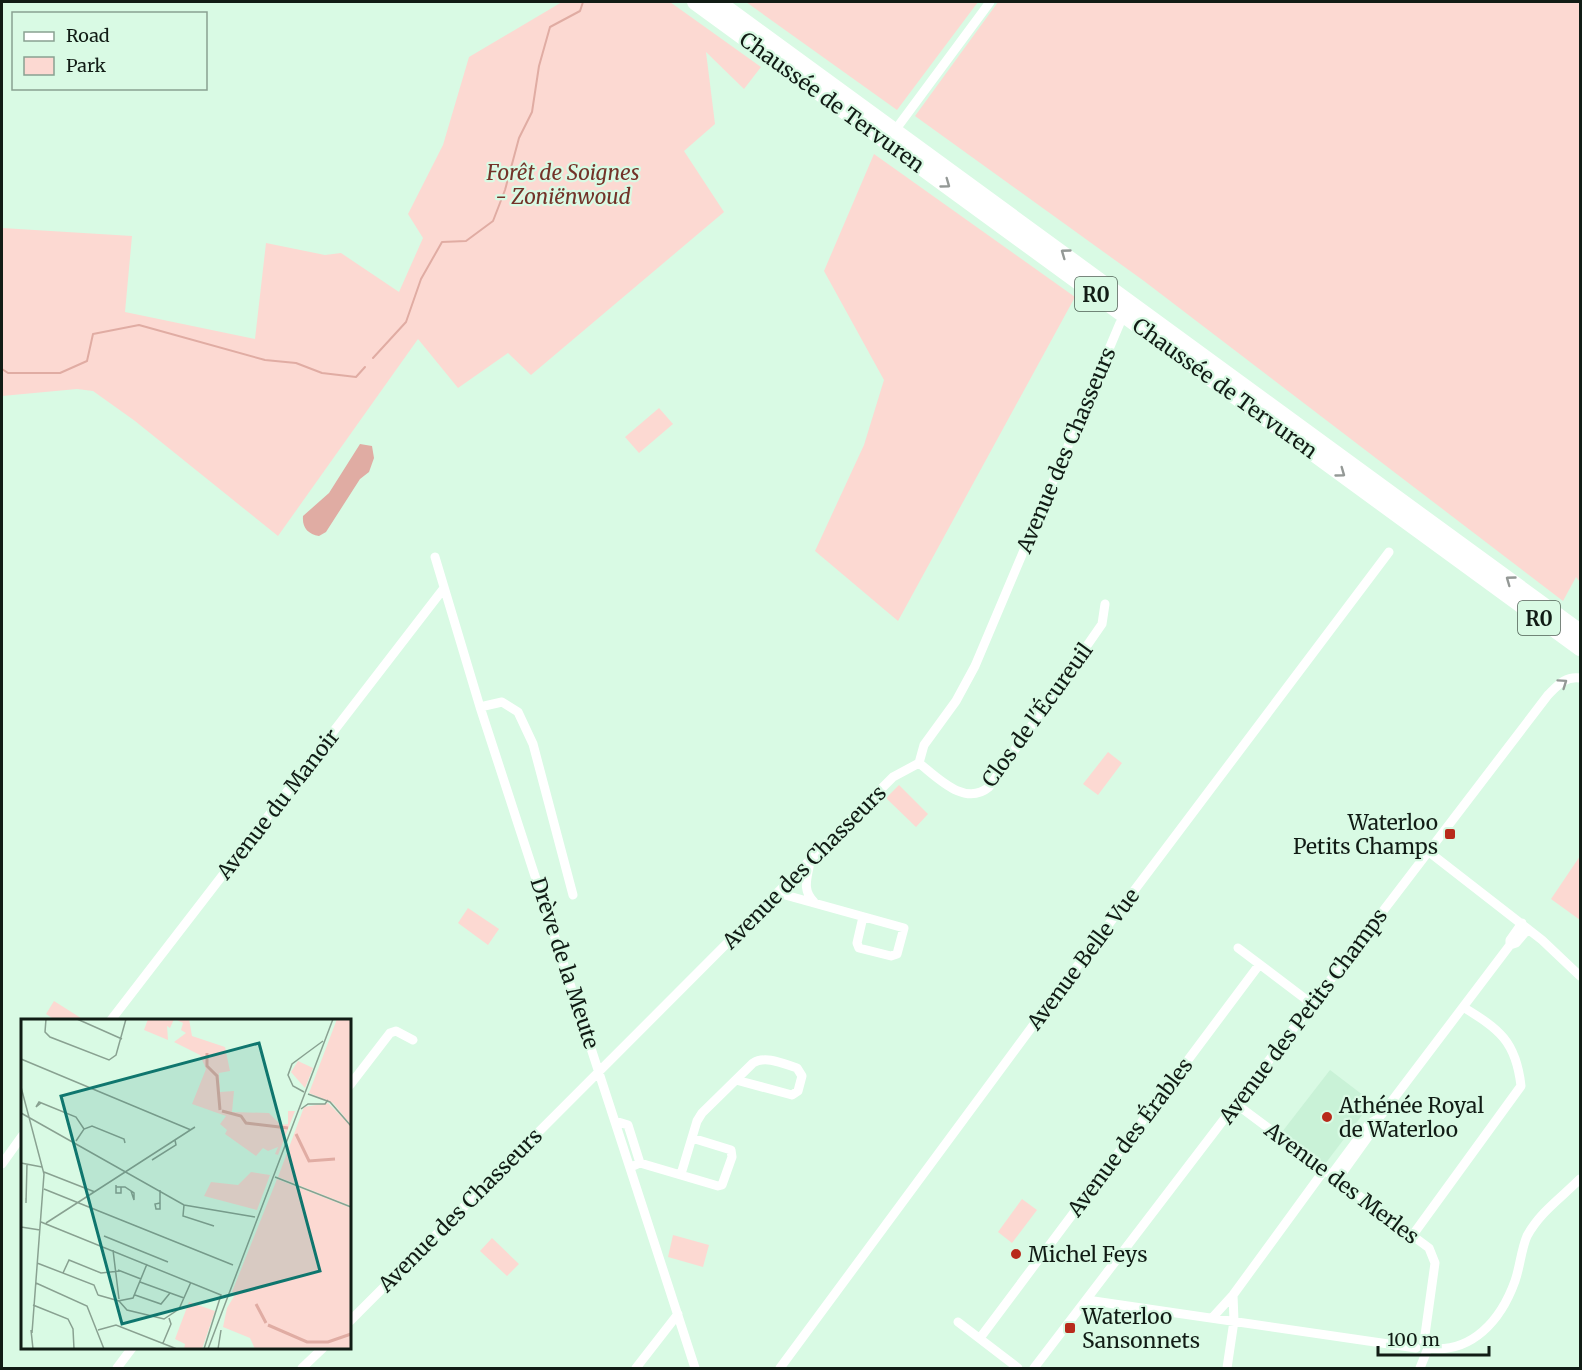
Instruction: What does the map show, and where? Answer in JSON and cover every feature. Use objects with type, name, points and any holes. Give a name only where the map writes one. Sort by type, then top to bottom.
[{"type":"highway","name":"Chaussée de Tervuren","points":[[695,2],[1580,648]]},
{"type":"highway","name":"Chaussée de Tervuren","points":[[718,2],[896,129],[1581,632]]},
{"type":"street","points":[[896,129],[990,2]]},
{"type":"street","name":"Avenue des Chasseurs","points":[[351,1320],[893,777],[919,764],[924,745],[956,701],[975,666],[1120,323]]},
{"type":"street","name":"Avenue Belle Vue","points":[[780,1368],[1054,997],[1389,552]]},
{"type":"street","name":"Drève de la Meute","points":[[435,557],[480,707],[600,1069],[615,1121],[636,1165],[695,1368]]},
{"type":"street","name":"Avenue du Manoir","points":[[112,1019],[444,588]]},
{"type":"street","name":"Clos de l'Écureuil","points":[[919,764],[956,791],[975,793],[983,792],[989,787],[1102,624],[1105,604]]},
{"type":"street","name":"Avenue des Petits Champs","points":[[1034,1368],[1548,695],[1563,680],[1570,677],[1581,678]]},
{"type":"street","points":[[480,707],[502,702],[518,712],[533,744],[573,895]]},
{"type":"street","points":[[1429,852],[1525,926],[1581,976]]},
{"type":"street","points":[[810,861],[805,888],[807,896],[814,902]]},
{"type":"street","points":[[778,893],[904,928],[897,954],[891,956],[859,948],[857,943],[863,917]]},
{"type":"street","points":[[1212,1318],[1332,1174],[1369,1124],[1379,1118],[1510,945],[1510,940],[1525,926]]},
{"type":"street","points":[[1238,948],[1312,1004]]},
{"type":"street","name":"Avenue des Érables","points":[[980,1338],[1259,965]]},
{"type":"street","points":[[1412,1236],[1521,1086],[1519,1069],[1500,1031],[1465,1004]]},
{"type":"street","points":[[351,1084],[390,1033],[396,1031],[412,1040]]},
{"type":"street","points":[[681,1174],[702,1113],[735,1080],[758,1060],[797,1068],[802,1076],[798,1090],[792,1095],[735,1080]]},
{"type":"street","name":"Avenue des Merles","points":[[1236,1104],[1429,1248],[1435,1263],[1420,1368]]},
{"type":"street","points":[[2,1164],[21,1137]]},
{"type":"street","points":[[636,1165],[681,1174],[718,1186],[725,1182],[732,1157],[730,1150],[692,1138]]},
{"type":"street","points":[[1087,1300],[1423,1348],[1455,1348],[1482,1333],[1506,1299],[1515,1281],[1526,1238],[1537,1220],[1581,1179]]},
{"type":"street","points":[[1227,1368],[1234,1321],[1233,1295]]},
{"type":"street","points":[[636,1368],[678,1314]]},
{"type":"street","points":[[958,1322],[1018,1368]]},
{"type":"street","points":[[117,1368],[131,1349]]},
{"type":"street","points":[[302,1368],[320,1349]]},
{"type":"shaded area","points":[[360,444],[372,446],[374,458],[369,472],[360,479],[326,532],[319,536],[312,534],[306,530],[303,516],[329,493]]},
{"type":"shaded area","name":"Athénée Royal de Waterloo","points":[[1330,1070],[1372,1102],[1325,1164],[1282,1132]]},
{"type":"green space","name":"Forêt de Soignes - Zoniënwoud","points":[[562,2],[670,2],[761,67],[744,89],[706,52],[715,124],[684,151],[724,212],[531,375],[508,353],[458,388],[418,339],[278,536],[135,421],[93,391],[77,389],[2,396],[2,228],[132,236],[125,312],[255,339],[266,243],[325,255],[341,253],[399,292],[423,238],[408,214],[443,145],[469,57]]},
{"type":"green space","points":[[746,2],[978,2],[897,110]]},
{"type":"green space","points":[[998,2],[1580,2],[1580,582],[1576,577],[1563,601],[1144,281],[915,116]]},
{"type":"green space","points":[[874,154],[1075,297],[898,621],[815,551],[864,445],[884,380],[824,271]]},
{"type":"green space","points":[[659,408],[673,424],[639,453],[625,437]]},
{"type":"green space","points":[[1108,752],[1122,763],[1098,795],[1083,784]]},
{"type":"green space","points":[[899,785],[928,814],[916,827],[886,798]]},
{"type":"green space","points":[[1580,856],[1580,920],[1551,899]]},
{"type":"green space","points":[[468,908],[499,929],[488,945],[458,923]]},
{"type":"green space","points":[[54,1001],[82,1019],[54,1019],[46,1014]]},
{"type":"green space","points":[[1022,1199],[1037,1210],[1012,1243],[998,1232]]},
{"type":"green space","points":[[673,1235],[709,1245],[703,1267],[668,1257]]},
{"type":"green space","points":[[492,1238],[519,1264],[507,1276],[480,1251]]},
{"type":"waterway","points":[[373,358],[406,322],[421,279],[442,242],[466,241],[493,221],[505,190],[519,138],[532,112],[539,66],[550,27],[580,11],[583,2]]},
{"type":"waterway","points":[[2,369],[8,373],[60,373],[87,361],[93,334],[139,325],[265,360],[296,363],[322,373],[356,377],[365,367]]},
{"type":"place","name":"Waterloo Petits Champs","points":[[1450,834]]},
{"type":"place","name":"Athénée Royal de Waterloo","points":[[1327,1117]]},
{"type":"place","name":"Michel Feys","points":[[1016,1254]]},
{"type":"place","name":"Waterloo Sansonnets","points":[[1070,1328]]}]
